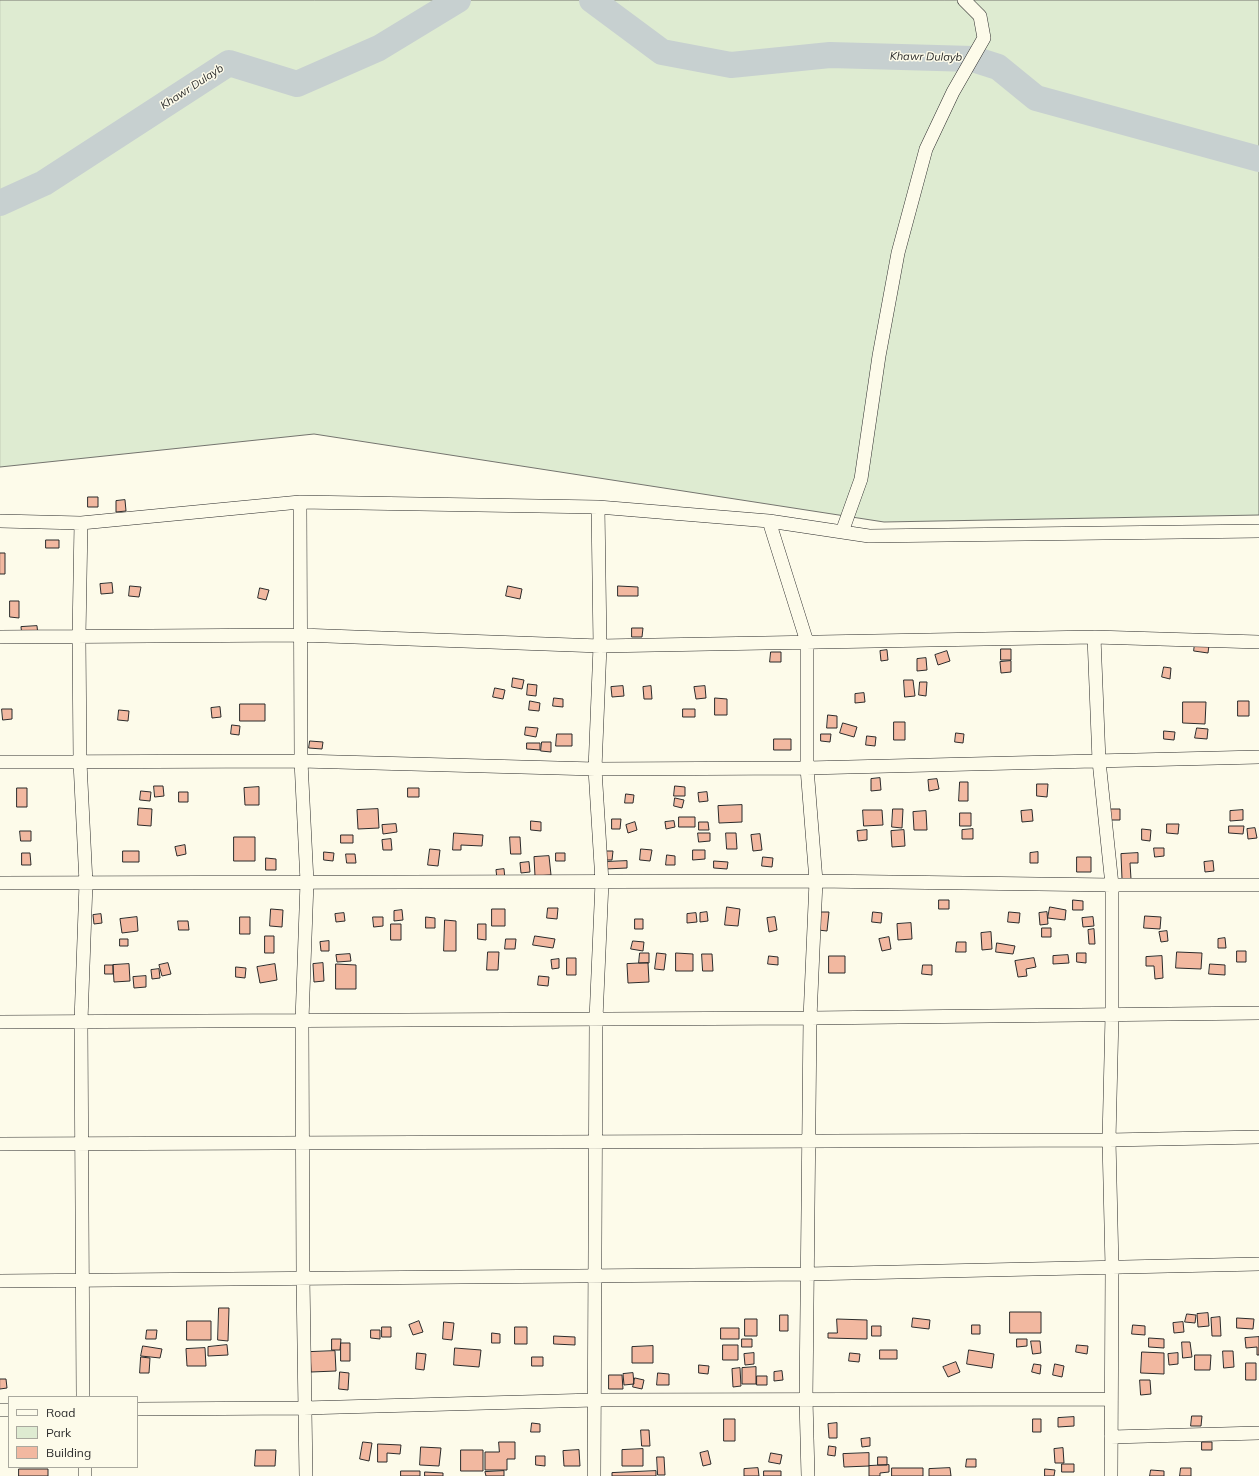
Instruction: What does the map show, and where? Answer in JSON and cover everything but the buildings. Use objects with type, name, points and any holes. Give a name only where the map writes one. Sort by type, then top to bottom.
[{"type":"street","points":[[842,532],[861,479],[879,356],[898,253],[926,150],[953,92],[984,38],[980,16],[964,0]]},
{"type":"street","points":[[0,521],[81,523],[300,502],[598,507],[769,521],[870,536],[1259,531]]},
{"type":"street","points":[[300,502],[301,761],[307,882],[302,1020],[304,1408],[306,1476]]},
{"type":"street","points":[[594,1476],[596,1019],[602,882],[595,769],[600,646],[598,507]]},
{"type":"street","points":[[769,521],[807,642],[807,768],[816,881],[810,1018],[808,1141],[806,1399],[808,1476]]},
{"type":"street","points":[[81,523],[79,636],[80,762],[86,883],[81,1021],[83,1396]]},
{"type":"street","points":[[0,637],[300,635],[600,646],[1094,637],[1259,642]]},
{"type":"street","points":[[1094,637],[1099,761],[1112,885],[1112,1015],[1109,1140],[1112,1267],[1111,1476]]},
{"type":"street","points":[[0,762],[301,761],[595,769],[807,768],[1259,757]]},
{"type":"street","points":[[0,883],[816,881],[1112,885],[1259,885]]},
{"type":"street","points":[[0,1022],[810,1018],[1259,1013]]},
{"type":"street","points":[[0,1144],[1109,1140],[1259,1137]]},
{"type":"street","points":[[0,1281],[807,1274],[1259,1264]]},
{"type":"street","points":[[138,1409],[304,1408],[595,1400],[1111,1399]]},
{"type":"street","points":[[1111,1437],[1259,1433]]},
{"type":"green space","points":[[0,0],[1259,0],[1259,515],[884,522],[314,434],[0,467]]},
{"type":"waterway","name":"Khawr Dulayb","points":[[0,203],[44,183],[229,63],[297,84],[379,48],[458,0]]},
{"type":"waterway","name":"Khawr Dulayb","points":[[592,0],[662,52],[731,65],[830,55],[973,59],[998,67],[1036,98],[1259,159]]}]
